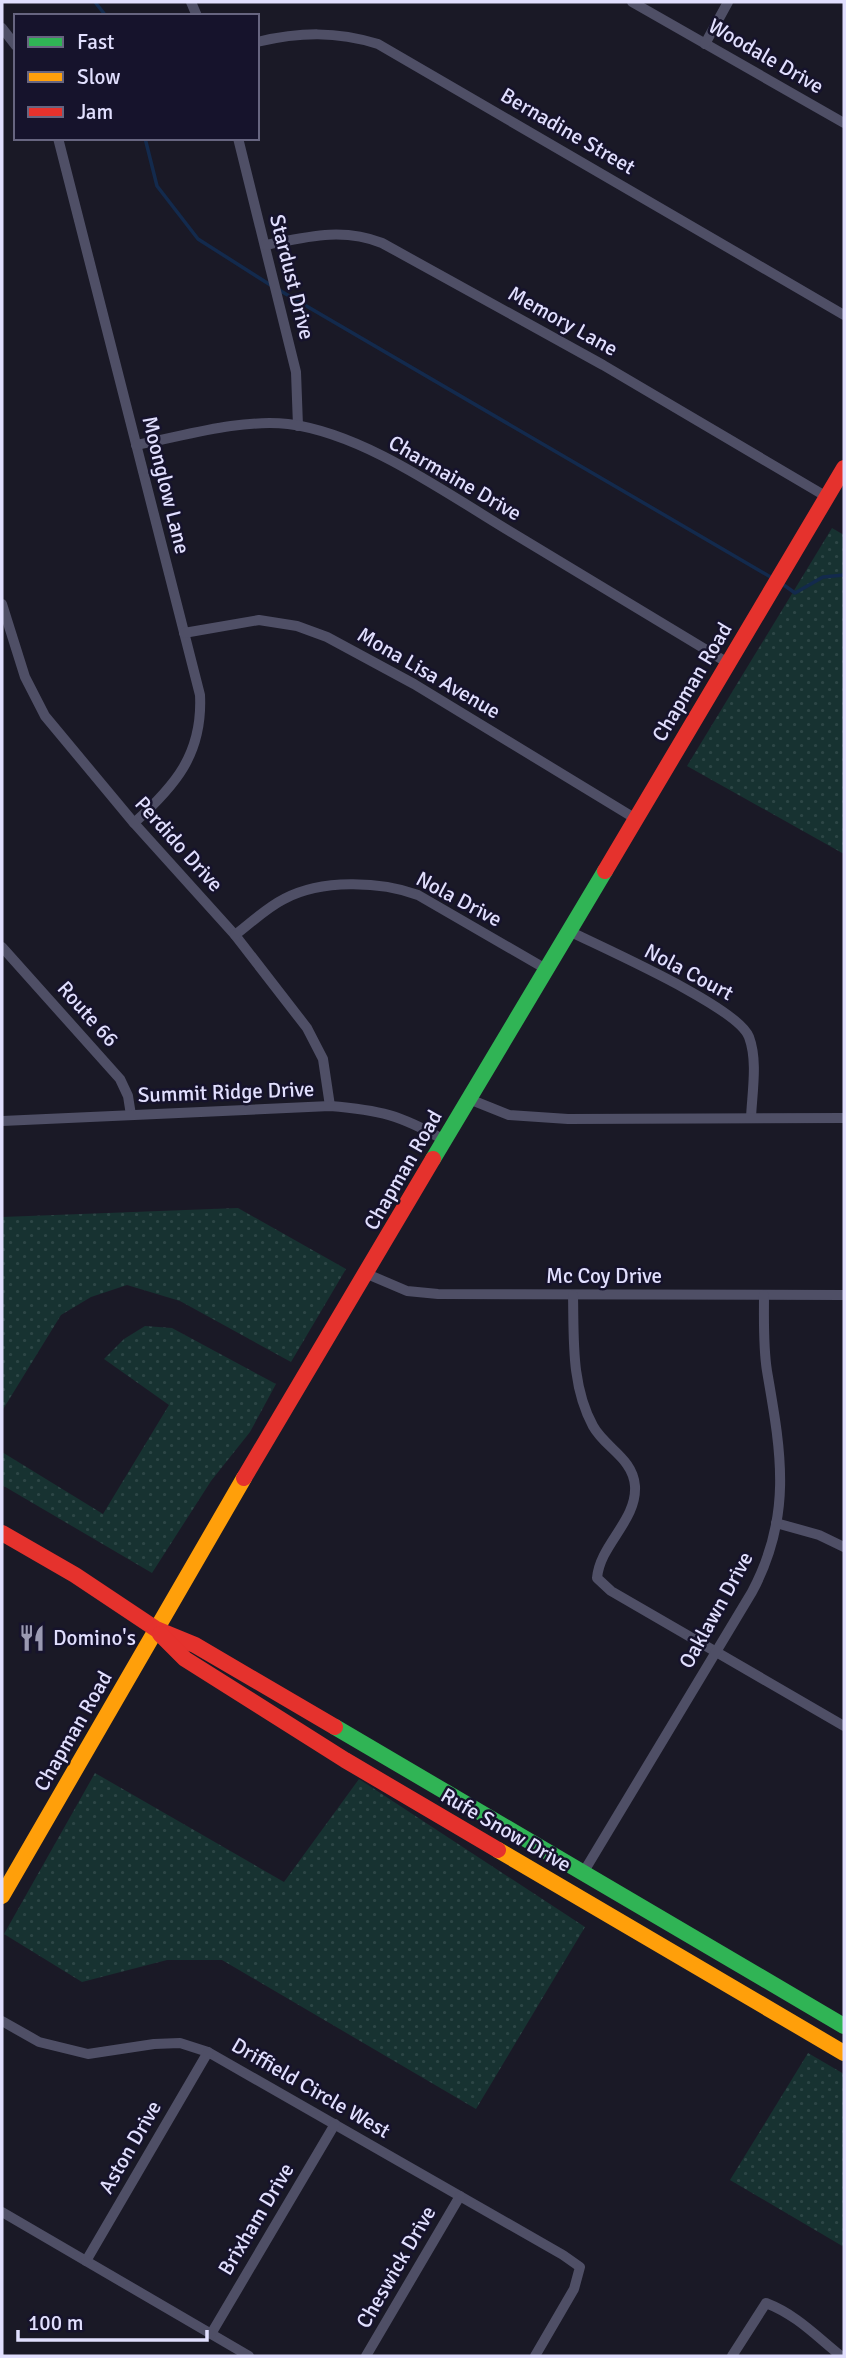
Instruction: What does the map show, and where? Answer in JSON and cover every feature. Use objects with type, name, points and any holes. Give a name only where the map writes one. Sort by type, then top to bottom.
[{"type":"main road","name":"Chapman Road","points":[[4,1887],[844,468]]},
{"type":"main road","name":"Rufe Snow Drive","points":[[2,1533],[75,1575],[156,1629],[195,1645],[844,2026]]},
{"type":"main road","name":"Rufe Snow Drive","points":[[156,1629],[185,1660],[345,1760],[844,2053]]},
{"type":"street","name":"Woodale Drive","points":[[632,2],[844,123]]},
{"type":"street","points":[[705,44],[728,2]]},
{"type":"street","points":[[2,27],[14,43]]},
{"type":"street","name":"Bernadine Street","points":[[259,42],[310,32],[359,38],[378,44],[844,315]]},
{"type":"street","name":"Moonglow Lane","points":[[59,140],[200,695],[201,721],[191,755],[167,793],[134,823]]},
{"type":"street","name":"Stardust Drive","points":[[239,140],[296,372],[299,426]]},
{"type":"street","name":"Memory Lane","points":[[265,244],[343,232],[382,243],[603,365],[827,498]]},
{"type":"street","name":"Charmaine Drive","points":[[136,445],[247,424],[299,426],[332,435],[391,462],[728,663]]},
{"type":"street","name":"Perdido Drive","points":[[2,604],[25,677],[45,716],[134,823],[235,935],[307,1028],[323,1059],[330,1106]]},
{"type":"street","name":"Mona Lisa Avenue","points":[[184,633],[260,620],[297,626],[327,637],[414,684],[636,819]]},
{"type":"street","name":"Nola Drive","points":[[235,935],[286,897],[330,887],[367,884],[395,887],[418,895],[546,969]]},
{"type":"street","name":"Nola Court","points":[[569,931],[702,999],[742,1026],[749,1037],[753,1060],[751,1118]]},
{"type":"street","name":"Route 66","points":[[2,947],[120,1079],[131,1115]]},
{"type":"street","points":[[469,1099],[509,1115],[542,1118],[844,1118]]},
{"type":"street","name":"Summit Ridge Drive","points":[[2,1121],[330,1106],[380,1110],[412,1122],[444,1140]]},
{"type":"street","name":"Mc Coy Drive","points":[[367,1274],[407,1291],[427,1293],[844,1295]]},
{"type":"street","points":[[573,1295],[580,1396],[599,1435],[633,1473],[635,1488],[633,1505],[599,1561],[597,1578],[611,1591],[844,1726]]},
{"type":"street","name":"Oaklawn Drive","points":[[583,1873],[765,1567],[776,1523],[782,1472],[767,1369],[764,1295]]},
{"type":"street","points":[[776,1523],[820,1535],[844,1547]]},
{"type":"street","name":"Driffield Circle West","points":[[2,2021],[39,2042],[88,2054],[167,2043],[180,2043],[208,2052],[580,2267],[574,2289],[535,2356]]},
{"type":"street","name":"Aston Drive","points":[[86,2261],[208,2052]]},
{"type":"street","name":"Brixham Drive","points":[[211,2334],[335,2124]]},
{"type":"street","name":"Cheswick Drive","points":[[366,2356],[460,2196]]},
{"type":"street","points":[[2,2212],[249,2356]]},
{"type":"street","points":[[732,2356],[766,2303],[786,2311],[816,2332],[841,2356]]},
{"type":"green space","points":[[832,528],[844,535],[844,854],[687,766]]},
{"type":"green space","points":[[238,1208],[346,1269],[291,1362],[180,1301],[127,1285],[91,1297],[61,1315],[2,1411],[2,1217]]},
{"type":"green space","points":[[145,1326],[172,1328],[276,1384],[250,1432],[211,1481],[152,1573],[2,1485],[2,1452],[103,1514],[169,1405],[104,1359],[124,1339]]},
{"type":"green space","points":[[95,1773],[284,1882],[359,1779],[585,1927],[476,2109],[222,1960],[167,1960],[82,1982],[4,1934]]},
{"type":"green space","points":[[808,2053],[844,2074],[844,2247],[730,2180]]},
{"type":"waterway","points":[[95,2],[104,14]]},
{"type":"waterway","points":[[146,140],[157,186],[198,239],[272,286]]},
{"type":"waterway","points":[[279,290],[774,579]]},
{"type":"waterway","points":[[781,583],[795,593],[823,577],[844,575]]},
{"type":"traffic: fast","points":[[433,1159],[605,871]]},
{"type":"traffic: fast","points":[[335,1727],[844,2026]]},
{"type":"traffic: slow","points":[[2,1896],[244,1478]]},
{"type":"traffic: slow","points":[[498,1850],[844,2053]]},
{"type":"traffic: jam","points":[[605,871],[844,468]]},
{"type":"traffic: jam","points":[[244,1478],[433,1159]]},
{"type":"traffic: jam","points":[[2,1533],[75,1575],[156,1629],[195,1645],[335,1727]]},
{"type":"traffic: jam","points":[[160,1634],[185,1659],[345,1760],[498,1850]]},
{"type":"place","name":"Domino's","points":[[32,1638]]}]
